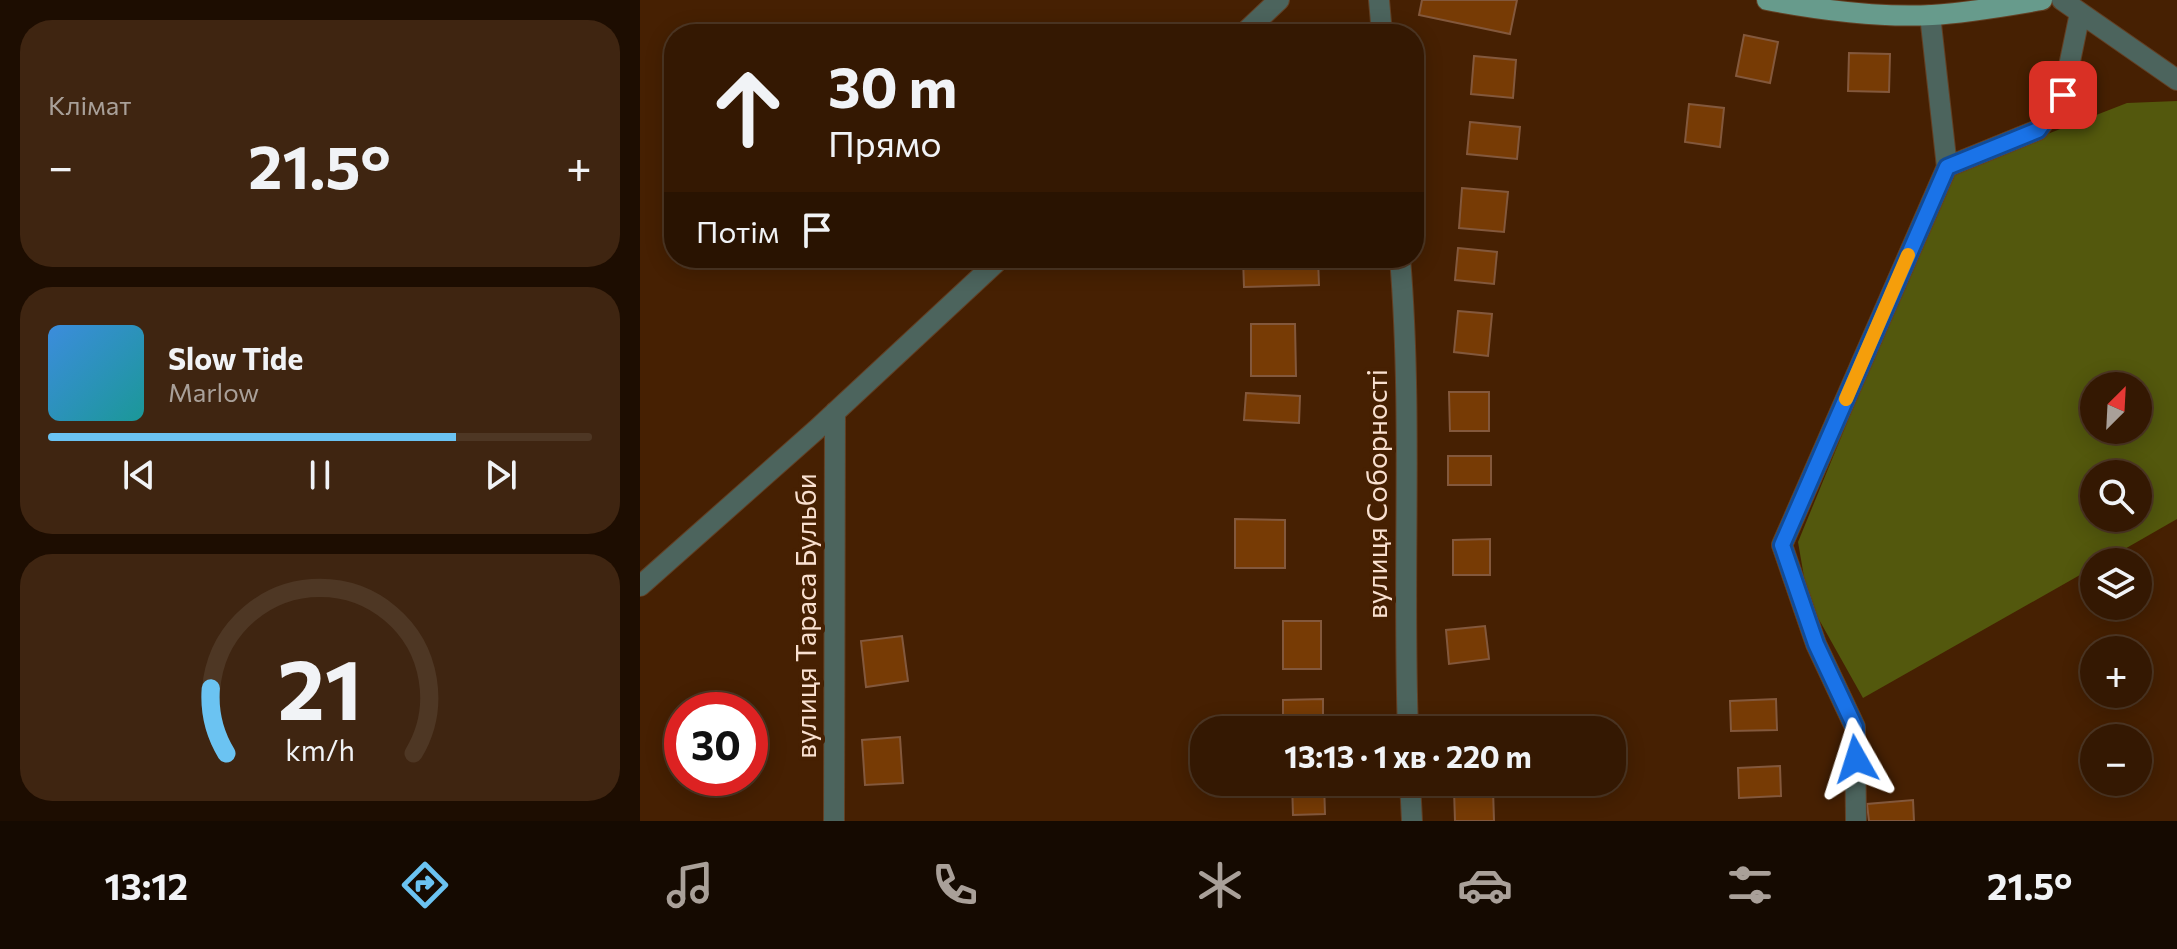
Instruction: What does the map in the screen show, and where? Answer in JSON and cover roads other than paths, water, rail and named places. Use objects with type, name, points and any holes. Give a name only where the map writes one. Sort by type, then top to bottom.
[{"type":"main road","points":[[1767,0],[1809,8],[1880,7],[1930,15],[2042,0]]},
{"type":"street","points":[[1254,24],[1279,0]]},
{"type":"street","points":[[1379,0],[1381,24]]},
{"type":"street","points":[[2062,0],[2177,80]]},
{"type":"street","points":[[1947,167],[2038,130],[2063,95],[2080,13]]},
{"type":"street","points":[[1856,821],[1855,727],[1816,644],[1782,545],[1947,167],[1930,15]]},
{"type":"street","points":[[640,586],[990,268]]},
{"type":"street","name":"вулиця Соборності","points":[[1401,268],[1405,316],[1408,716]]},
{"type":"street","name":"вулиця Тараса Бульби","points":[[834,821],[835,412]]},
{"type":"street","points":[[1411,796],[1412,821]]}]
